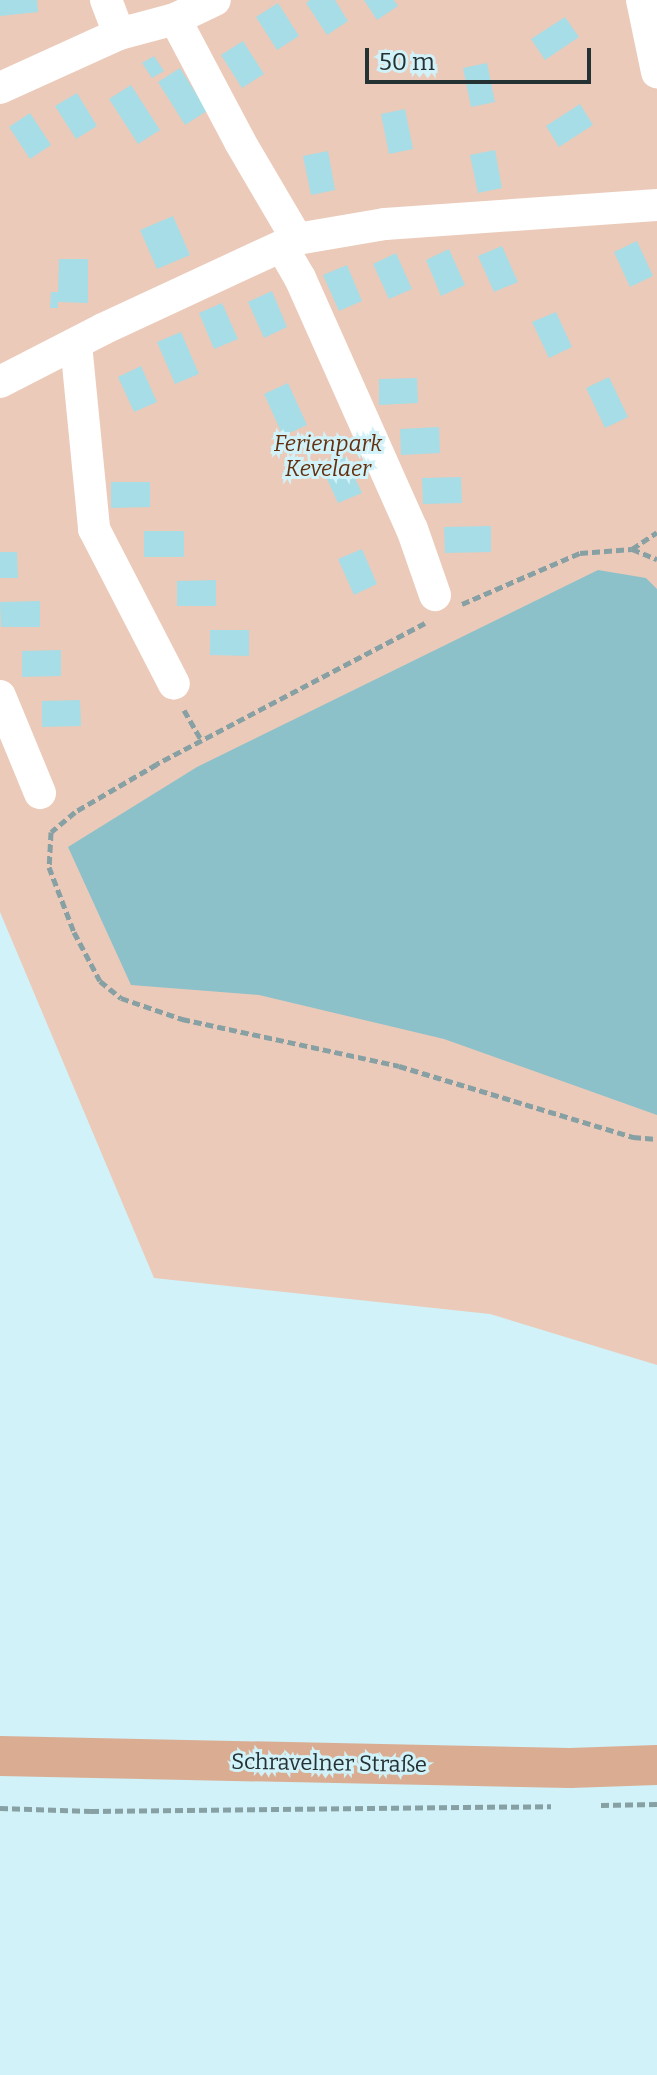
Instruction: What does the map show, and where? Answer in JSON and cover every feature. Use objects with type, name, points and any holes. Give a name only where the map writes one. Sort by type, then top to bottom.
[{"type":"main road","name":"Schravelner Straße","points":[[0,1756],[570,1768],[657,1765]]},
{"type":"lane","points":[[106,0],[119,34]]},
{"type":"lane","points":[[0,88],[119,34],[175,19],[215,0]]},
{"type":"lane","points":[[642,0],[657,72]]},
{"type":"lane","points":[[175,19],[290,243],[300,278],[412,529],[440,608]]},
{"type":"lane","points":[[0,382],[290,243],[385,224],[657,205]]},
{"type":"lane","points":[[76,344],[84,392],[88,489],[94,529],[174,684]]},
{"type":"lane","points":[[0,696],[40,793]]},
{"type":"path","points":[[632,549],[657,532]]},
{"type":"path","points":[[657,559],[632,549],[580,553],[440,608],[157,764],[63,822],[51,832],[49,867],[74,932],[100,981],[121,998],[182,1019],[399,1066],[633,1137],[657,1139]]},
{"type":"path","points":[[594,1805],[657,1804]]},
{"type":"path","points":[[0,1808],[91,1811],[563,1805]]},
{"type":"green space","name":"Ferienpark Kevelaer","points":[[0,0],[657,0],[657,1365],[490,1314],[154,1278],[0,912]]},
{"type":"water","points":[[598,570],[646,578],[657,589],[657,1115],[444,1039],[259,995],[131,985],[68,847],[197,767]]},
{"type":"building","points":[[0,0],[37,0],[38,12],[0,16]]},
{"type":"building","points":[[310,0],[335,0],[348,21],[327,35],[306,3]]},
{"type":"building","points":[[364,0],[394,0],[398,6],[377,20]]},
{"type":"building","points":[[278,3],[299,36],[277,50],[256,17]]},
{"type":"building","points":[[565,17],[579,37],[545,60],[531,39]]},
{"type":"building","points":[[243,41],[264,74],[242,88],[221,55]]},
{"type":"building","points":[[154,56],[164,71],[152,78],[142,63]]},
{"type":"building","points":[[487,63],[495,102],[471,107],[463,68]]},
{"type":"building","points":[[180,68],[207,111],[185,125],[158,82]]},
{"type":"building","points":[[131,85],[160,130],[138,144],[109,99]]},
{"type":"building","points":[[77,93],[97,126],[76,139],[55,106]]},
{"type":"building","points":[[580,104],[593,125],[559,147],[546,126]]},
{"type":"building","points":[[405,109],[413,149],[389,154],[381,114]]},
{"type":"building","points":[[30,113],[51,145],[30,159],[9,127]]},
{"type":"building","points":[[495,150],[502,188],[478,193],[470,155]]},
{"type":"building","points":[[328,151],[335,190],[311,195],[303,156]]},
{"type":"building","points":[[173,216],[190,255],[157,269],[140,230]]},
{"type":"building","points":[[637,241],[653,276],[630,287],[614,252]]},
{"type":"building","points":[[502,246],[518,282],[494,292],[478,256]]},
{"type":"building","points":[[449,249],[465,285],[441,296],[426,260]]},
{"type":"building","points":[[396,253],[412,289],[389,299],[373,264]]},
{"type":"building","points":[[59,259],[88,259],[88,303],[58,302],[58,308],[50,308],[51,292],[58,292]]},
{"type":"building","points":[[347,265],[362,301],[339,311],[323,275]]},
{"type":"building","points":[[272,291],[287,327],[264,338],[248,302]]},
{"type":"building","points":[[222,303],[238,339],[214,349],[199,313]]},
{"type":"building","points":[[556,312],[572,347],[549,358],[532,322]]},
{"type":"building","points":[[181,332],[199,374],[175,384],[157,342]]},
{"type":"building","points":[[141,366],[157,402],[134,412],[118,377]]},
{"type":"building","points":[[609,377],[628,417],[605,428],[586,388]]},
{"type":"building","points":[[417,378],[418,403],[379,405],[379,379]]},
{"type":"building","points":[[288,383],[307,425],[283,436],[264,394]]},
{"type":"building","points":[[439,427],[440,453],[401,455],[400,429]]},
{"type":"building","points":[[345,457],[362,493],[338,503],[322,468]]},
{"type":"building","points":[[461,477],[462,503],[423,504],[422,478]]},
{"type":"building","points":[[111,482],[150,482],[150,507],[111,508]]},
{"type":"building","points":[[491,526],[491,552],[445,553],[444,527]]},
{"type":"building","points":[[144,531],[184,531],[184,557],[144,557]]},
{"type":"building","points":[[362,549],[377,584],[354,595],[338,559]]},
{"type":"building","points":[[0,552],[17,552],[18,578],[0,578]]},
{"type":"building","points":[[216,580],[216,606],[177,606],[177,581]]},
{"type":"building","points":[[40,601],[40,627],[1,627],[0,602]]},
{"type":"building","points":[[210,630],[249,630],[249,656],[210,655]]},
{"type":"building","points":[[61,650],[61,676],[22,677],[22,651]]},
{"type":"building","points":[[80,700],[81,726],[42,727],[42,701]]}]
